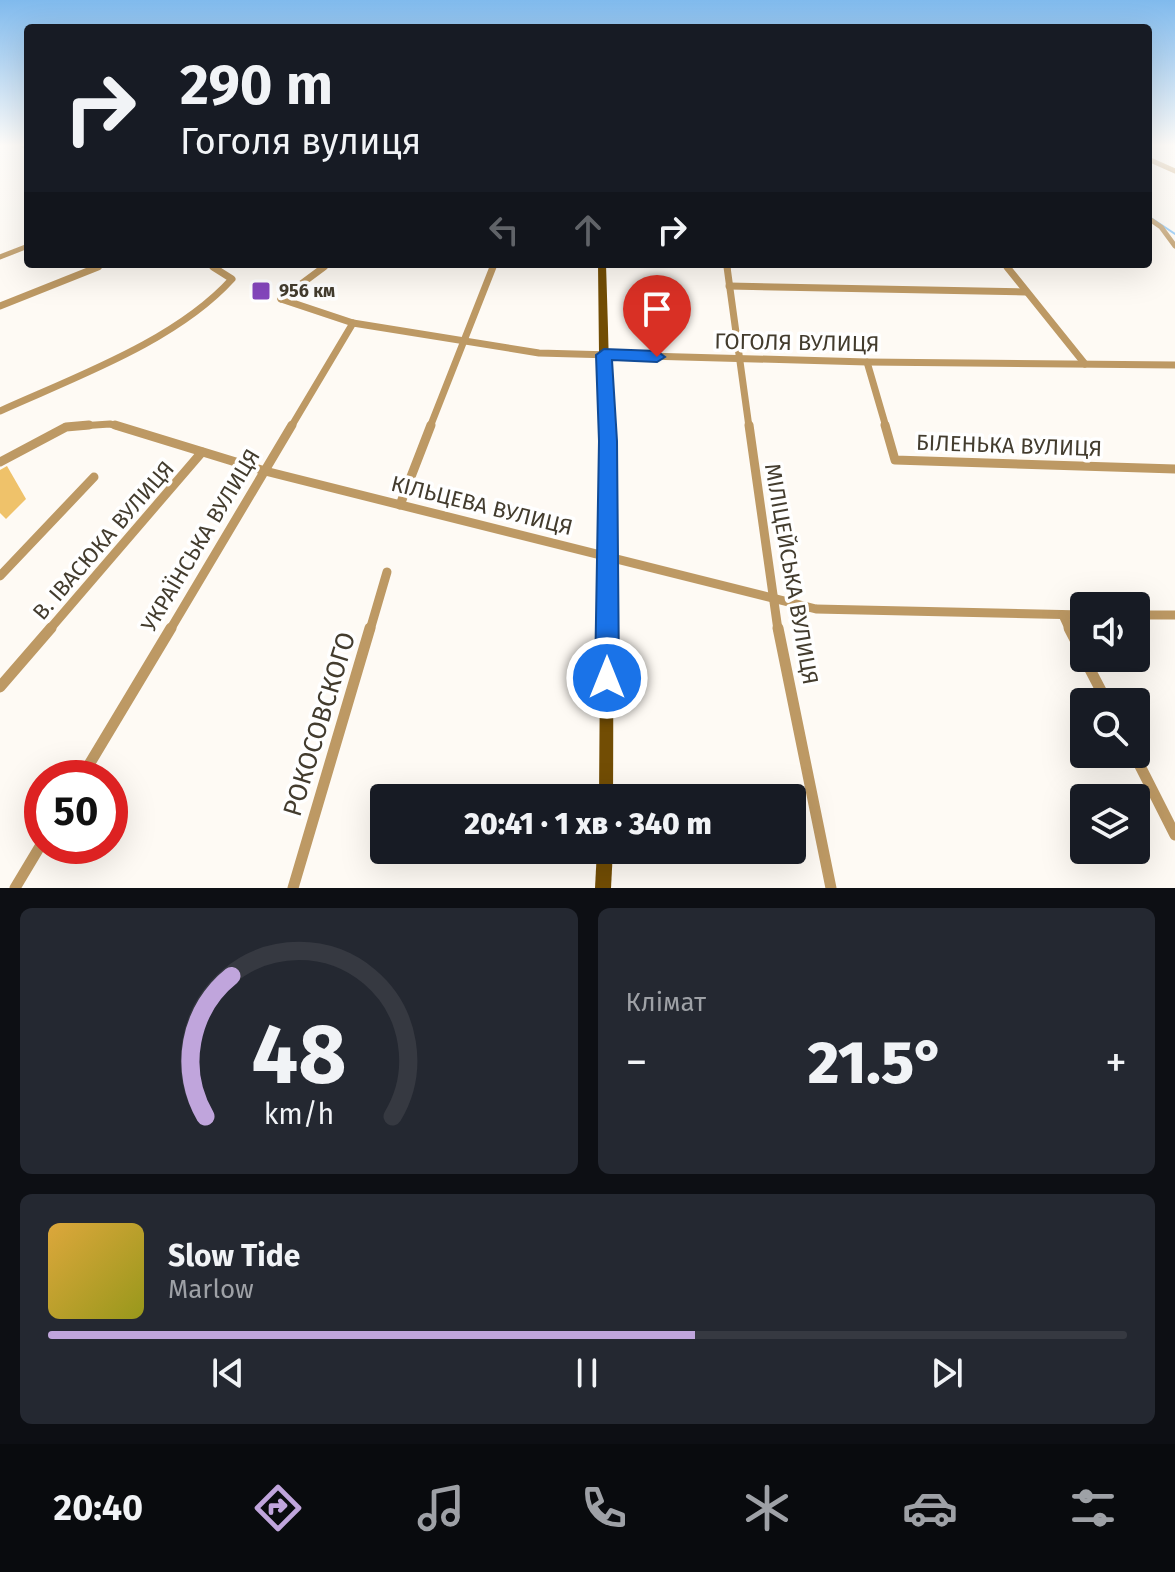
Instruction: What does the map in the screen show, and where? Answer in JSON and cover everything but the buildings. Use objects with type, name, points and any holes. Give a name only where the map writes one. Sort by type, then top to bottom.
[{"type":"main road","points":[[602,268],[608,456],[606,784]]},
{"type":"main road","points":[[603,888],[604,864]]},
{"type":"street","points":[[1152,221],[1161,227],[1175,246]]},
{"type":"street","points":[[0,257],[24,248]]},
{"type":"street","points":[[0,306],[96,268]]},
{"type":"street","points":[[0,411],[181,321],[225,291],[232,279],[214,268]]},
{"type":"street","name":"ГОГОЛЯ ВУЛИЦЯ","points":[[324,268],[281,299],[353,323],[539,353],[867,362],[1175,365]]},
{"type":"street","points":[[400,505],[493,268]]},
{"type":"street","name":"МІЛІЦЕЙСЬКА ВУЛИЦЯ","points":[[727,268],[772,598],[831,888]]},
{"type":"street","points":[[1007,268],[1085,364]]},
{"type":"street","points":[[729,286],[1026,292]]},
{"type":"street","name":"УКРАЇНСЬКА ВУЛИЦЯ","points":[[92,760],[353,323]]},
{"type":"street","name":"БІЛЕНЬКА ВУЛИЦЯ","points":[[867,362],[895,460],[1175,469]]},
{"type":"street","name":"КІЛЬЦЕВА ВУЛИЦЯ","points":[[0,462],[66,427],[114,425],[265,471],[816,609],[1070,615]]},
{"type":"street","name":"В. ІВАСЮКА ВУЛИЦЯ","points":[[0,687],[202,452]]},
{"type":"street","points":[[0,576],[94,477]]},
{"type":"street","name":"РОКОСОВСКОГО","points":[[293,888],[387,572]]},
{"type":"street","points":[[1063,615],[1070,629]]},
{"type":"street","points":[[1150,615],[1175,615]]},
{"type":"street","points":[[1141,768],[1175,835]]},
{"type":"street","points":[[15,888],[29,864]]},
{"type":"shaded area","points":[[7,466],[26,499],[6,519],[0,513],[0,470]]},
{"type":"waterway","points":[[1152,219],[1175,234]]},
{"type":"place","name":"956 км","points":[[261,291]]},
{"type":"route","points":[[607,678],[609,500],[604,355],[657,357]]}]
